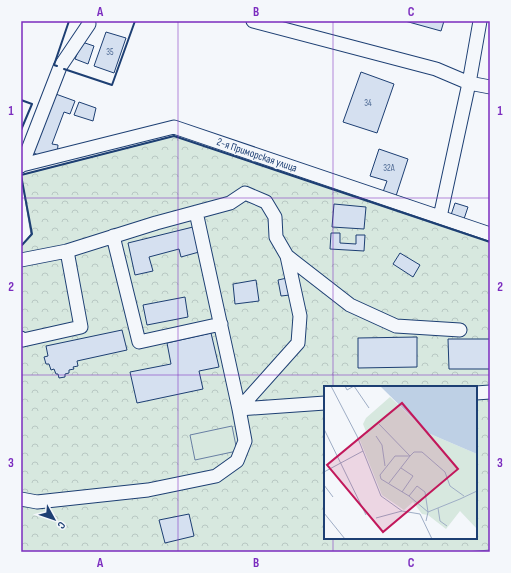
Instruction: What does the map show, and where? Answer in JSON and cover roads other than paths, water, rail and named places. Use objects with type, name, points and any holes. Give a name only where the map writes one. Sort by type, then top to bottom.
[{"type":"street","points":[[253,21],[436,69],[469,83],[490,87]]},
{"type":"street","points":[[440,217],[469,83],[480,21]]},
{"type":"street","points":[[22,166],[60,67],[89,24]]},
{"type":"street","name":"2-я Приморская улица","points":[[22,166],[174,127],[490,234]]},
{"type":"street","points":[[21,260],[67,251],[113,236],[230,203],[245,193],[266,202],[275,217],[276,237],[286,256],[300,316],[298,343],[239,409]]},
{"type":"street","points":[[21,499],[37,502],[148,490],[216,476],[237,461],[245,441],[196,212]]},
{"type":"street","points":[[113,236],[139,342],[221,324]]},
{"type":"street","points":[[21,338],[23,340],[81,327],[67,251]]},
{"type":"street","points":[[286,256],[350,305],[396,326],[460,330]]},
{"type":"street","points":[[477,393],[490,392]]},
{"type":"street","points":[[239,409],[324,403]]}]
